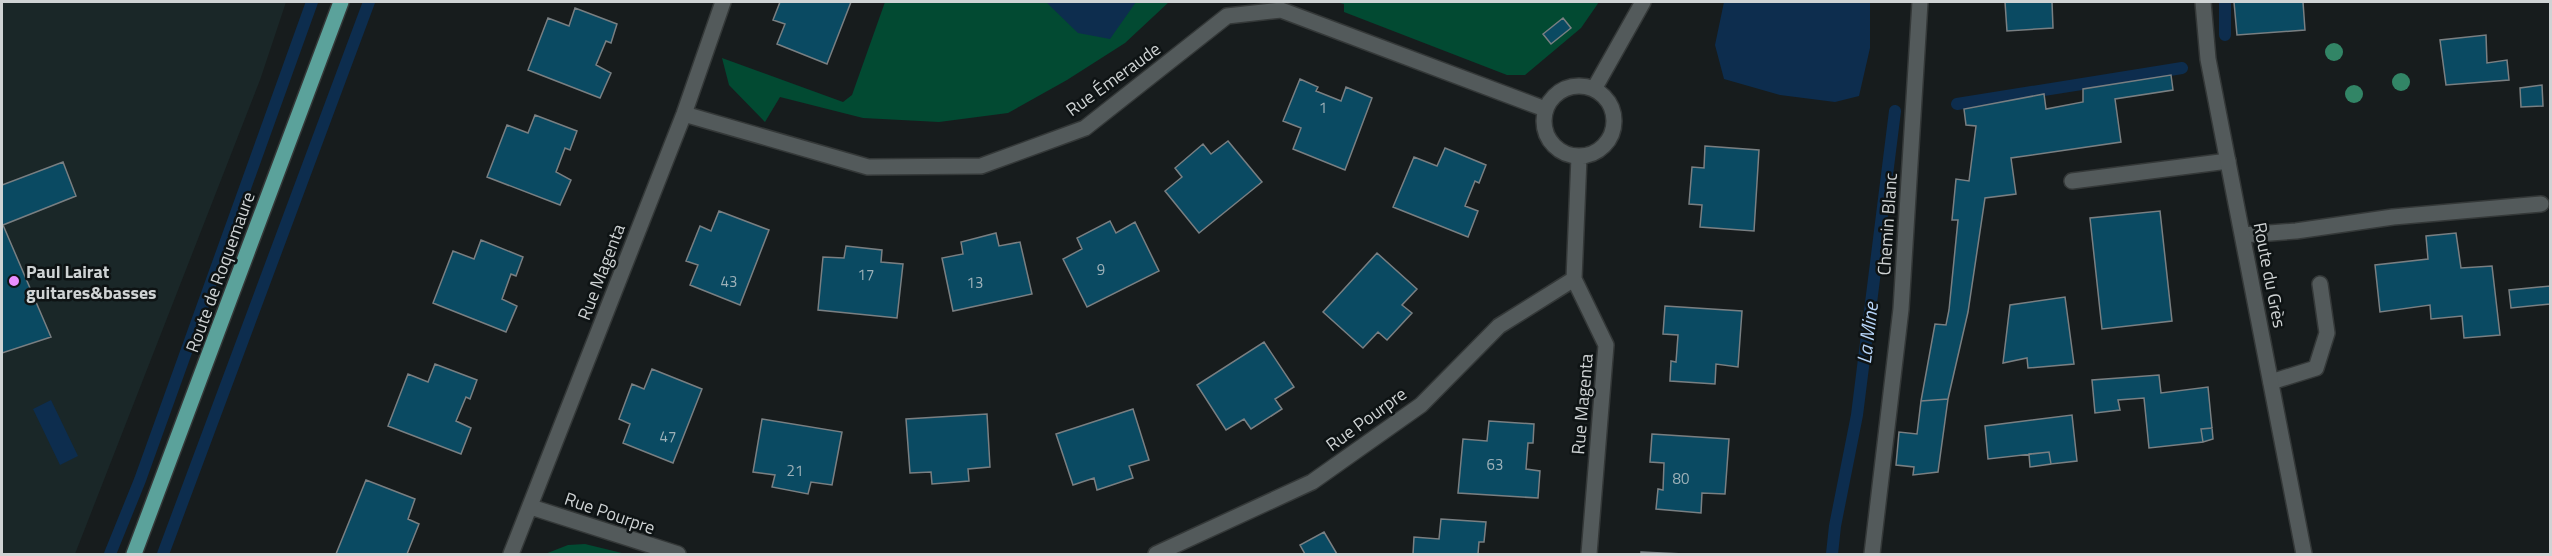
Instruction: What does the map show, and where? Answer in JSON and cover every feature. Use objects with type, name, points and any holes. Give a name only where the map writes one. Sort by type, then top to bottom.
[{"type":"main road","name":"Route de Roquemaure","points":[[135,555],[341,2]]},
{"type":"street","name":"Rue Magenta","points":[[511,555],[684,114],[723,2]]},
{"type":"street","points":[[1594,89],[1643,2]]},
{"type":"street","name":"Chemin Blanc","points":[[1872,555],[1901,309],[1920,2]]},
{"type":"street","name":"Route du Grès","points":[[2203,2],[2208,58],[2304,555]]},
{"type":"street","name":"Rue Émeraude","points":[[684,114],[868,167],[981,166],[1085,129],[1227,16],[1281,10],[1545,109]]},
{"type":"street","points":[[1582,85],[1594,89],[1604,95],[1611,105],[1614,129],[1610,140],[1602,148],[1579,157],[1558,150],[1550,142],[1543,120],[1545,109],[1551,98],[1571,86],[1582,85]]},
{"type":"street","name":"Rue Magenta","points":[[1579,157],[1574,279],[1606,345],[1590,555]]},
{"type":"street","points":[[2072,181],[2228,161]]},
{"type":"street","points":[[2242,235],[2296,231],[2393,217],[2541,204]]},
{"type":"street","name":"Rue Pourpre","points":[[1156,555],[1312,482],[1421,405],[1499,326],[1574,279]]},
{"type":"street","points":[[2271,382],[2316,368],[2327,333],[2320,284]]},
{"type":"street","name":"Rue Pourpre","points":[[531,507],[678,555]]},
{"type":"shaded area","points":[[2,2],[286,2],[260,80],[75,554],[2,554]]},
{"type":"green space","points":[[885,2],[1169,2],[1125,43],[1067,80],[1008,113],[939,122],[863,118],[780,97],[765,122],[729,85],[722,58],[843,102],[852,95]]},
{"type":"green space","points":[[1336,2],[1599,2],[1581,28],[1525,75],[1507,75],[1344,12],[1344,4]]},
{"type":"green space","points":[[585,544],[626,554],[545,554],[568,545]]},
{"type":"water","points":[[1046,2],[1136,2],[1110,39],[1078,33]]},
{"type":"water","points":[[1724,2],[1870,2],[1870,48],[1859,96],[1835,102],[1780,95],[1724,79],[1715,45]]},
{"type":"water","points":[[51,400],[78,456],[60,465],[33,409]]},
{"type":"building","points":[[780,2],[851,2],[827,64],[777,44],[785,24],[773,20]]},
{"type":"building","points":[[2005,2],[2052,2],[2053,28],[2007,31]]},
{"type":"building","points":[[2234,2],[2303,2],[2305,30],[2237,35]]},
{"type":"building","points":[[575,8],[617,24],[611,43],[606,41],[596,65],[611,73],[600,98],[528,70],[548,18],[569,26]]},
{"type":"building","points":[[1563,18],[1571,28],[1551,44],[1543,34]]},
{"type":"building","points":[[2486,35],[2487,63],[2507,60],[2509,80],[2446,85],[2440,40]]},
{"type":"building","points":[[2171,75],[2173,90],[2115,99],[2121,142],[2011,158],[2016,194],[1985,198],[1968,312],[1948,399],[1921,401],[1935,324],[1946,325],[1949,310],[1958,220],[1952,220],[1956,179],[1969,181],[1976,126],[1966,125],[1964,109],[2044,94],[2046,109],[2083,102],[2083,89]]},
{"type":"building","points":[[1300,79],[1318,87],[1316,91],[1341,101],[1346,87],[1372,98],[1345,170],[1293,149],[1301,128],[1283,121]]},
{"type":"building","points":[[2542,85],[2543,106],[2521,107],[2520,88]]},
{"type":"building","points":[[535,115],[577,131],[570,150],[565,148],[556,172],[571,180],[560,205],[487,177],[507,125],[528,133]]},
{"type":"building","points":[[1228,141],[1262,182],[1199,233],[1165,191],[1182,177],[1175,168],[1203,144],[1211,154]]},
{"type":"building","points":[[1705,146],[1759,150],[1754,231],[1700,227],[1702,205],[1689,204],[1692,167],[1704,168]]},
{"type":"building","points":[[1445,148],[1486,165],[1479,183],[1475,181],[1465,206],[1478,211],[1468,237],[1393,207],[1414,157],[1437,166]]},
{"type":"building","name":"Paul Lairat guitares&basses","points":[[63,162],[76,196],[3,225],[51,337],[2,353],[2,185]]},
{"type":"building","points":[[719,211],[769,230],[740,305],[690,285],[698,265],[686,261],[700,226],[711,231]]},
{"type":"building","points":[[2160,211],[2172,321],[2102,329],[2090,218]]},
{"type":"building","points":[[1110,221],[1116,233],[1135,222],[1159,271],[1087,307],[1063,259],[1082,249],[1077,238]]},
{"type":"building","points":[[996,233],[999,246],[1020,242],[1032,294],[953,311],[942,258],[963,254],[961,242]]},
{"type":"building","points":[[2456,233],[2461,268],[2492,266],[2500,335],[2464,338],[2462,316],[2431,319],[2430,305],[2380,312],[2375,265],[2428,259],[2426,236]]},
{"type":"building","points":[[481,240],[523,257],[516,276],[511,274],[502,299],[517,306],[506,332],[433,303],[453,251],[474,259]]},
{"type":"building","points":[[846,246],[882,250],[881,262],[903,264],[897,318],[818,310],[823,257],[844,258]]},
{"type":"building","points":[[1377,253],[1417,289],[1402,305],[1412,313],[1387,340],[1378,332],[1363,348],[1323,312]]},
{"type":"building","points":[[2550,286],[2550,304],[2511,308],[2509,290]]},
{"type":"building","points":[[2065,297],[2074,364],[2028,368],[2027,358],[2003,363],[2010,305]]},
{"type":"building","points":[[1665,306],[1742,311],[1738,367],[1716,364],[1715,384],[1670,381],[1671,361],[1676,362],[1678,335],[1663,334]]},
{"type":"building","points":[[1264,342],[1294,387],[1275,399],[1282,409],[1251,429],[1244,419],[1226,430],[1197,385]]},
{"type":"building","points":[[435,364],[477,380],[470,399],[466,397],[456,421],[471,428],[461,454],[388,426],[408,374],[428,382]]},
{"type":"building","points":[[652,369],[702,389],[673,463],[623,443],[630,424],[619,419],[632,384],[644,389]]},
{"type":"building","points":[[2159,375],[2161,393],[2208,387],[2212,428],[2201,429],[2203,442],[2149,448],[2144,398],[2118,400],[2120,410],[2095,413],[2092,380]]},
{"type":"building","points":[[1948,399],[1938,472],[1913,475],[1914,467],[1896,465],[1899,432],[1917,434],[1921,401]]},
{"type":"building","points":[[1133,409],[1149,460],[1129,466],[1133,478],[1097,490],[1094,478],[1073,485],[1056,434]]},
{"type":"building","points":[[987,414],[990,467],[968,469],[969,481],[932,484],[931,472],[910,473],[906,419]]},
{"type":"building","points":[[2072,415],[2077,461],[2051,464],[2049,452],[1988,459],[1985,426]]},
{"type":"building","points":[[762,419],[842,432],[832,485],[811,482],[808,494],[772,487],[775,475],[753,472]]},
{"type":"building","points":[[1489,421],[1534,424],[1533,443],[1528,443],[1526,469],[1540,471],[1538,498],[1458,493],[1463,439],[1487,441]]},
{"type":"building","points":[[2212,428],[2213,439],[2203,442],[2201,429]]},
{"type":"building","points":[[1652,434],[1729,439],[1725,494],[1702,493],[1701,513],[1656,509],[1658,489],[1663,490],[1664,463],[1650,462]]},
{"type":"building","points":[[2049,452],[2051,464],[2030,467],[2029,454]]},
{"type":"building","points":[[366,480],[415,499],[408,519],[419,524],[407,554],[336,554]]},
{"type":"building","points":[[1441,519],[1486,522],[1484,542],[1479,542],[1478,554],[1413,554],[1414,537],[1439,539]]},
{"type":"building","points":[[1324,532],[1337,554],[1305,554],[1300,545]]},
{"type":"building","points":[[1641,552],[1684,554],[1641,554]]},
{"type":"waterway","points":[[110,554],[140,480],[312,2]]},
{"type":"waterway","points":[[163,554],[369,2]]},
{"type":"waterway","name":"La Mine","points":[[2225,2],[2225,35]]},
{"type":"waterway","name":"La Mine","points":[[1957,104],[2182,68]]},
{"type":"waterway","name":"La Mine","points":[[1832,554],[1835,526],[1857,415],[1895,111]]},
{"type":"place","name":"Paul Lairat guitares&basses","points":[[14,281]]}]
